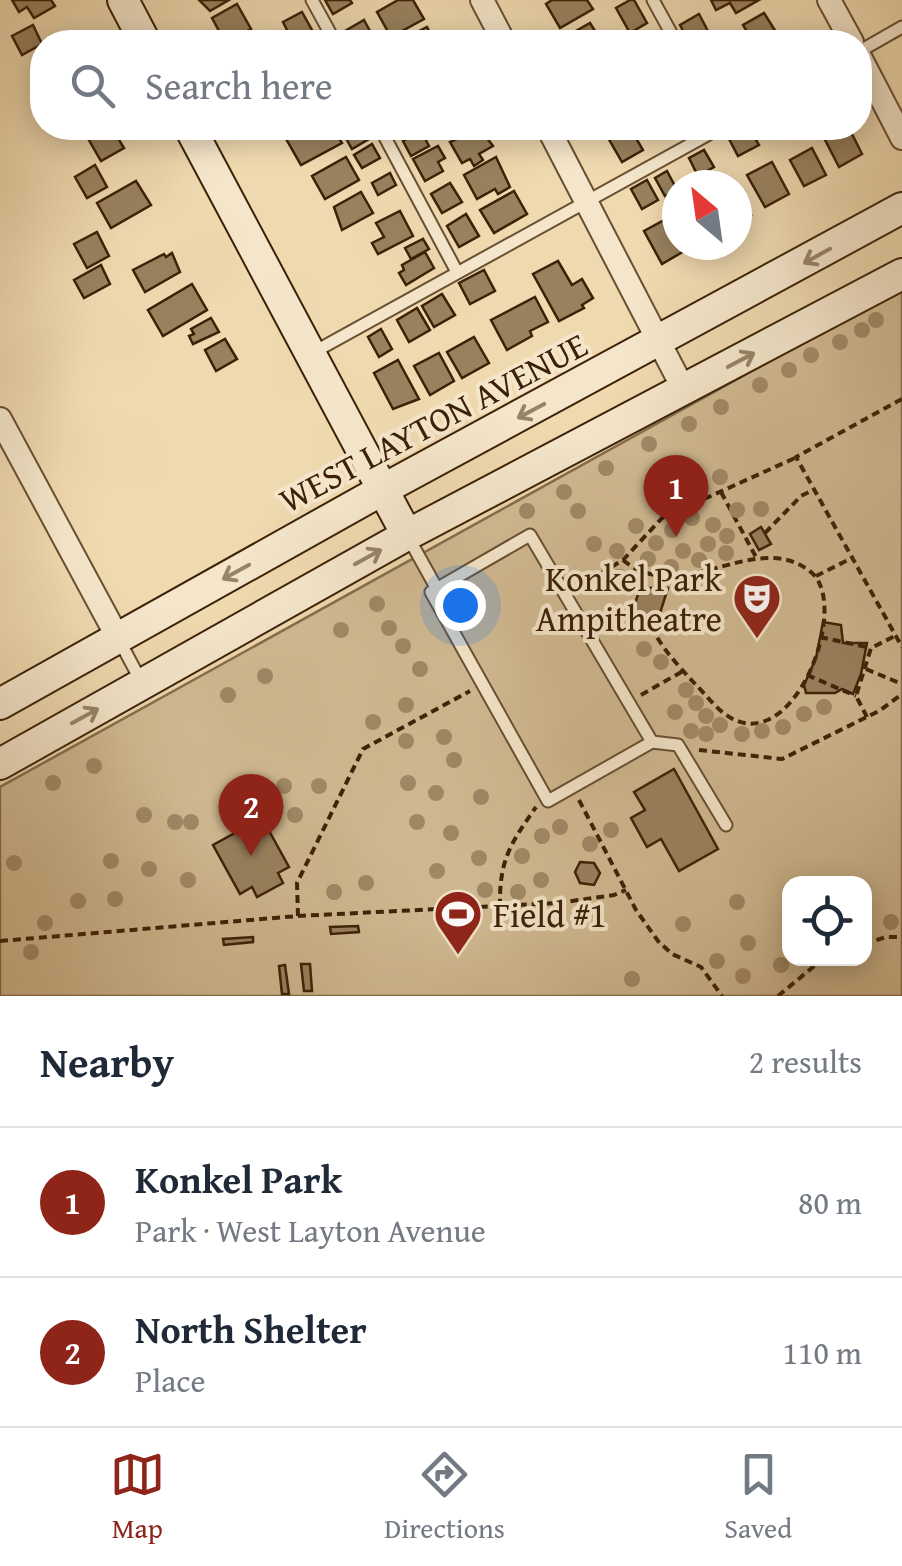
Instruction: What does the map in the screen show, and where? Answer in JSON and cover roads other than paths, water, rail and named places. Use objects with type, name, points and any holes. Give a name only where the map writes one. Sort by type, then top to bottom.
[{"type":"main road","points":[[123,0],[139,30]]},
{"type":"main road","points":[[196,140],[407,535]]},
{"type":"main road","name":"WEST LAYTON AVENUE","points":[[0,704],[382,490],[902,208]]},
{"type":"main road","points":[[0,764],[407,535],[902,274]]},
{"type":"street","points":[[482,0],[498,30]]},
{"type":"street","points":[[829,0],[845,30]]},
{"type":"street","points":[[872,78],[902,138]]},
{"type":"street","points":[[554,140],[684,390]]},
{"type":"street","points":[[0,418],[118,638]]},
{"type":"lane","points":[[312,0],[328,30]]},
{"type":"lane","points":[[653,0],[669,30]]},
{"type":"lane","points":[[872,46],[902,27]]},
{"type":"lane","points":[[386,140],[456,272]]},
{"type":"lane","points":[[310,354],[698,140]]},
{"type":"lane","points":[[407,535],[437,589]]},
{"type":"lane","points":[[652,742],[530,535],[431,592],[548,801],[652,742],[678,745],[726,826]]},
{"type":"lane","points":[[118,638],[143,684]]},
{"type":"place","name":"Konkel Park","points":[[676,537]]},
{"type":"place","name":"Konkel Park Ampitheatre","points":[[757,640]]},
{"type":"place","name":"North Shelter","points":[[251,856]]},
{"type":"place","name":"Field #1","points":[[458,956]]}]
